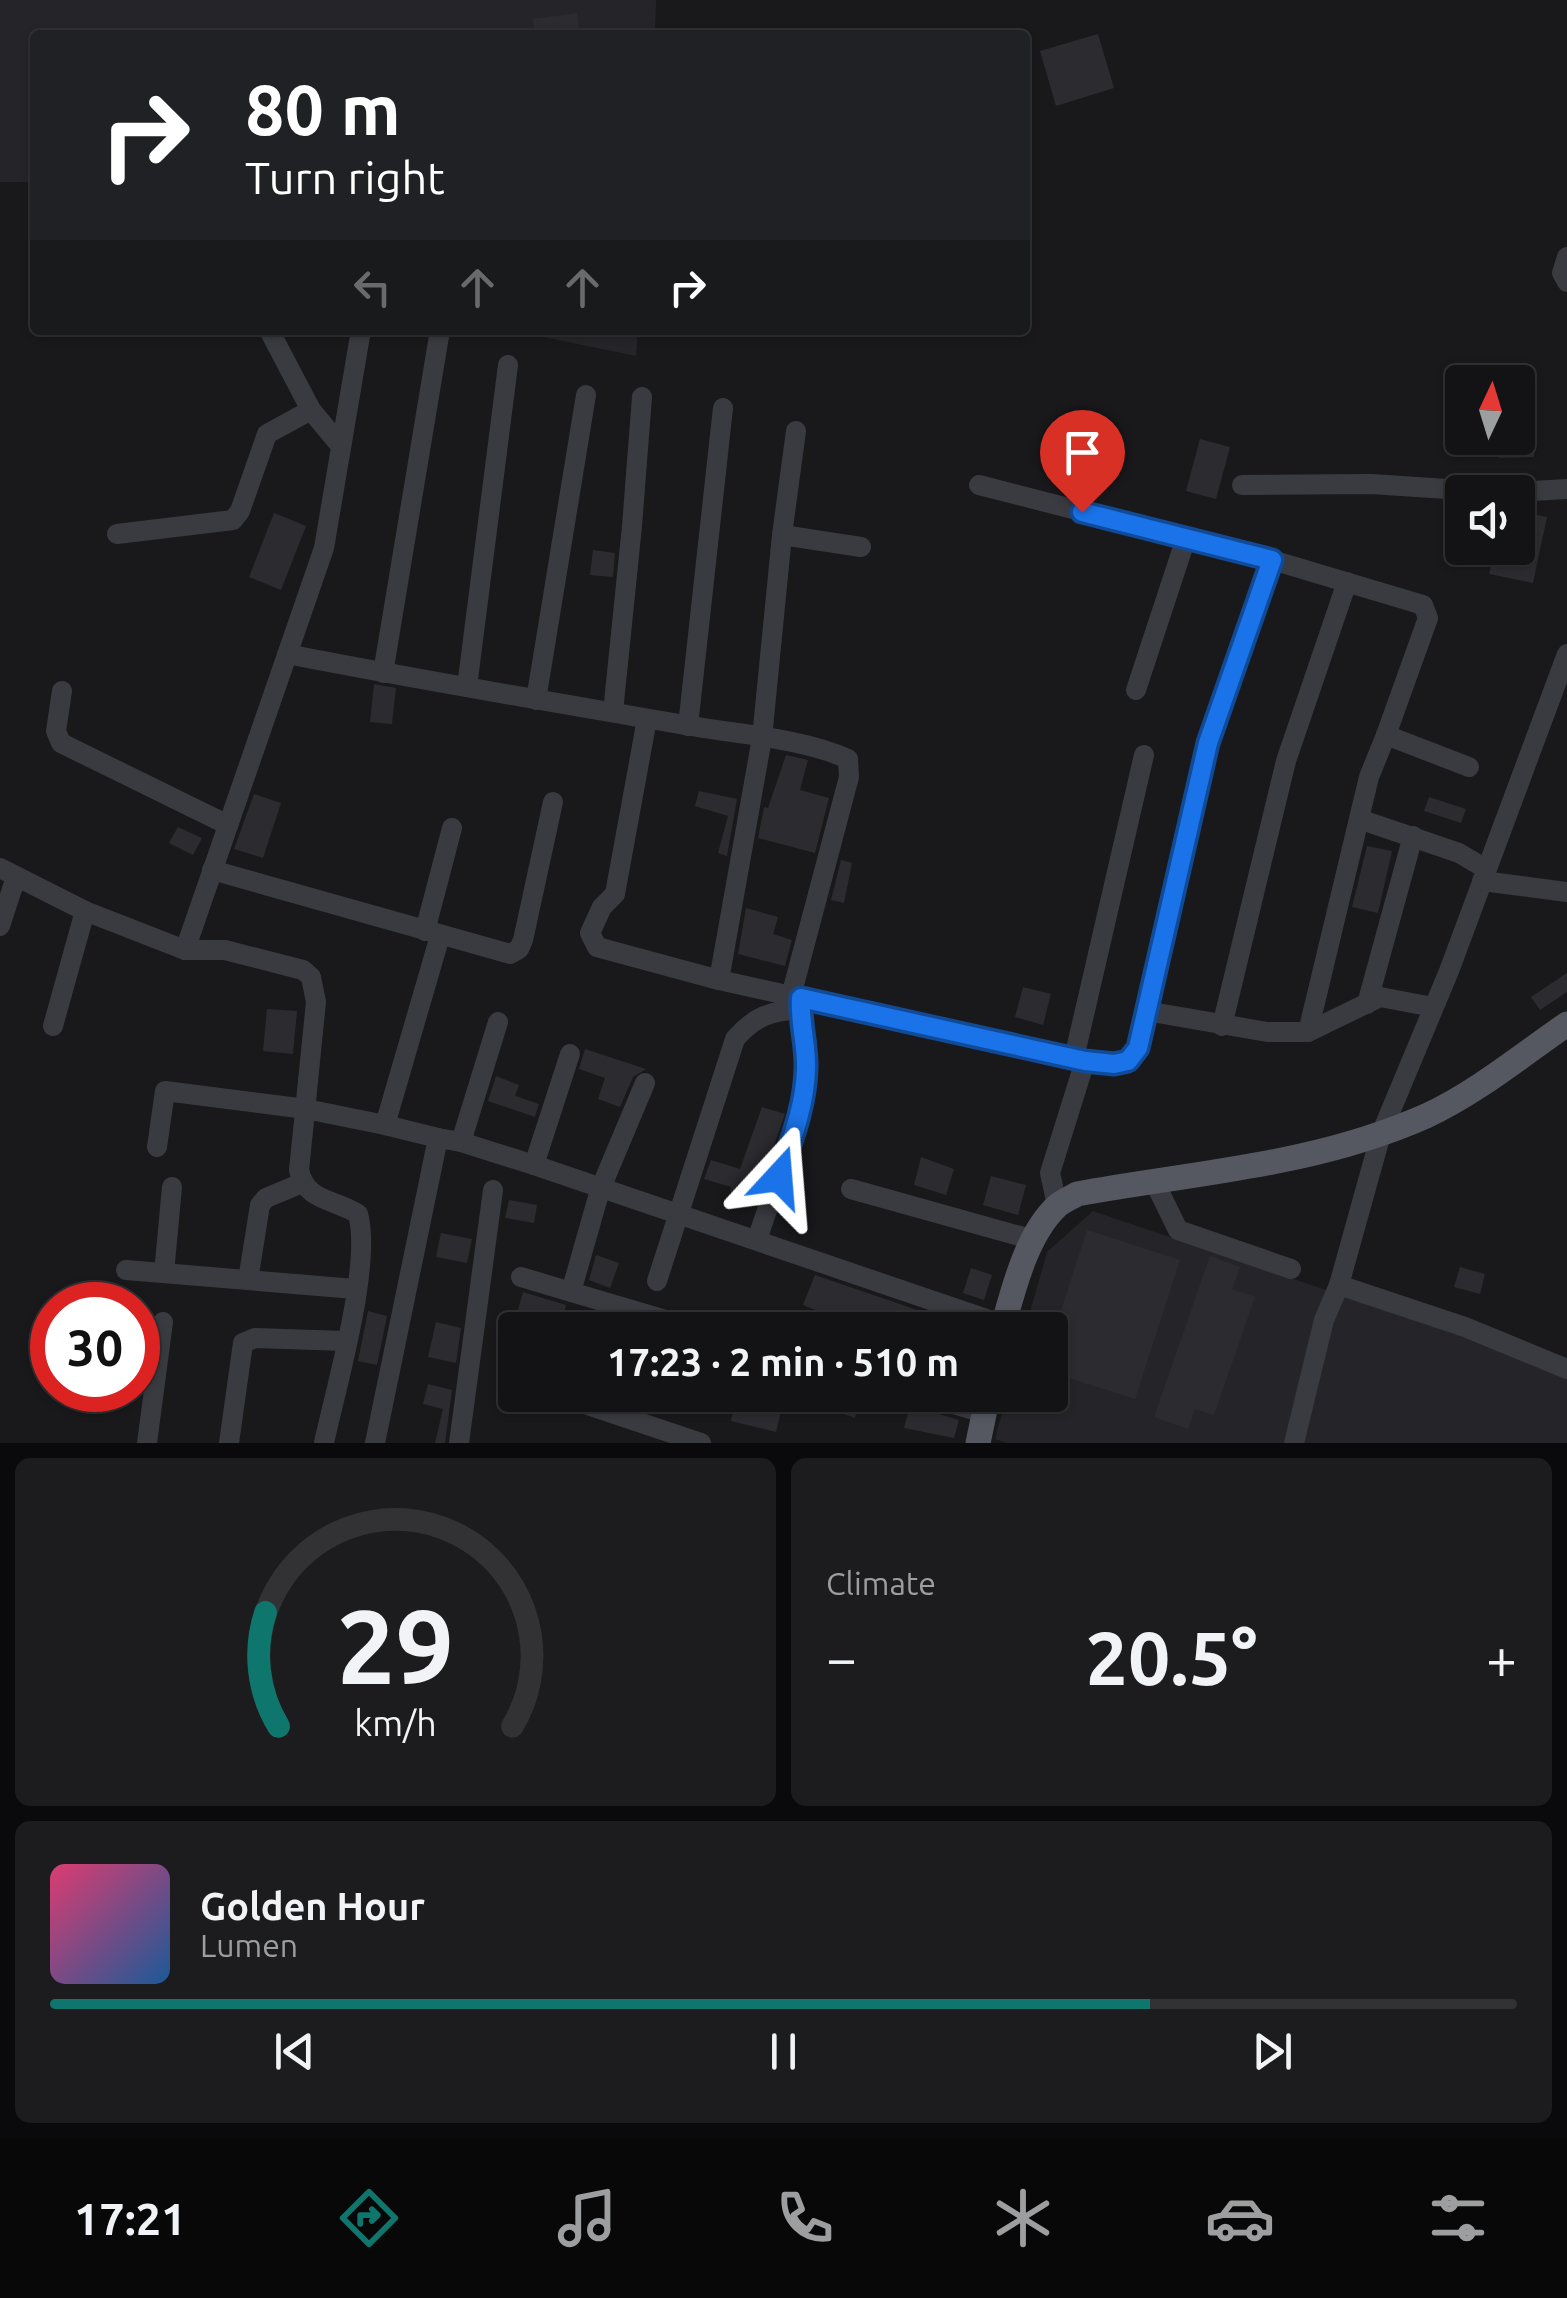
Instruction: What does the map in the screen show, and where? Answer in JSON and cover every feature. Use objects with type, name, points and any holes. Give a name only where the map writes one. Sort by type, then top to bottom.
[{"type":"main road","points":[[1007,1312],[1020,1267],[1034,1240],[1057,1206],[1078,1194],[1262,1167],[1381,1134],[1443,1106],[1567,1024]]},
{"type":"main road","points":[[978,1443],[984,1412]]},
{"type":"street","points":[[1567,257],[1562,273],[1567,282]]},
{"type":"street","points":[[272,335],[311,410],[340,445]]},
{"type":"street","points":[[184,950],[324,548],[361,335]]},
{"type":"street","points":[[383,673],[439,335]]},
{"type":"street","points":[[467,688],[508,365]]},
{"type":"street","points":[[536,700],[586,395]]},
{"type":"street","points":[[612,712],[642,396]]},
{"type":"street","points":[[688,726],[724,408]]},
{"type":"street","points":[[117,534],[233,520],[240,511],[267,434],[311,410]]},
{"type":"street","points":[[718,980],[762,738],[796,431]]},
{"type":"street","points":[[1242,485],[1371,484],[1445,489]]},
{"type":"street","points":[[979,486],[1272,560],[1416,602],[1428,612],[1369,778],[1308,1032]]},
{"type":"street","points":[[1535,491],[1567,489]]},
{"type":"street","points":[[782,534],[862,547]]},
{"type":"street","points":[[1136,690],[1186,538]]},
{"type":"street","points":[[647,718],[614,894],[602,907],[590,933],[598,947],[797,1001],[1079,1060],[1114,1064],[1128,1061],[1138,1048],[1208,743],[1272,560]]},
{"type":"street","points":[[1222,1026],[1286,760],[1347,582]]},
{"type":"street","points":[[287,654],[762,738],[848,759],[850,765],[797,1001],[806,1036],[804,1100],[757,1240]]},
{"type":"street","points":[[1294,1443],[1324,1320],[1339,1285],[1381,1134],[1567,654]]},
{"type":"street","points":[[62,690],[56,731],[60,743],[228,825]]},
{"type":"street","points":[[1386,735],[1470,767]]},
{"type":"street","points":[[1057,1206],[1050,1173],[1079,1060],[1144,756]]},
{"type":"street","points":[[212,870],[510,954],[520,949],[553,802]]},
{"type":"street","points":[[1359,819],[1459,853],[1484,875],[1567,892]]},
{"type":"street","points":[[385,1124],[432,934],[452,828]]},
{"type":"street","points":[[1366,1004],[1413,836]]},
{"type":"street","points":[[0,926],[8,872],[85,911],[184,950],[225,950],[303,970],[311,977],[316,1002],[299,1170],[302,1183],[314,1196],[358,1214],[362,1232],[356,1289],[324,1443]]},
{"type":"street","points":[[54,1026],[85,911]]},
{"type":"street","points":[[1146,1011],[1267,1032],[1308,1032],[1380,998],[1433,1007]]},
{"type":"street","points":[[657,1281],[736,1039],[760,1016],[797,1001]]},
{"type":"street","points":[[461,1142],[498,1022]]},
{"type":"street","points":[[534,1165],[570,1054]]},
{"type":"street","points":[[571,1292],[600,1190],[644,1083]]},
{"type":"street","points":[[157,1147],[165,1091],[306,1109],[385,1124],[534,1165],[961,1312]]},
{"type":"street","points":[[375,1443],[438,1138]]},
{"type":"street","points":[[1154,1181],[1178,1230],[1291,1269]]},
{"type":"street","points":[[248,1280],[260,1205],[266,1198],[302,1183]]},
{"type":"street","points":[[164,1273],[172,1187]]},
{"type":"street","points":[[851,1189],[1034,1240]]},
{"type":"street","points":[[459,1443],[493,1190]]},
{"type":"street","points":[[126,1270],[356,1289]]},
{"type":"street","points":[[521,1277],[639,1312]]},
{"type":"street","points":[[1339,1285],[1465,1327],[1567,1368]]},
{"type":"street","points":[[147,1443],[163,1322]]},
{"type":"street","points":[[229,1443],[243,1343],[255,1338],[345,1340]]},
{"type":"street","points":[[609,1412],[701,1443]]},
{"type":"shaded area","points":[[0,0],[656,0],[655,30],[30,30],[30,182],[0,182]]},
{"type":"shaded area","points":[[534,335],[638,335],[636,356]]},
{"type":"shaded area","points":[[1093,1211],[1567,1372],[1567,1443],[1007,1443],[995,1439],[1002,1412],[1068,1412],[1068,1312],[1030,1312],[1047,1252]]},
{"type":"building","points":[[577,13],[579,30],[534,30],[533,19]]},
{"type":"building","points":[[1098,34],[1114,88],[1056,106],[1040,51]]},
{"type":"building","points":[[1200,439],[1230,447],[1216,499],[1186,491]]},
{"type":"building","points":[[1499,455],[1534,455],[1534,457]]},
{"type":"building","points":[[274,513],[306,526],[281,590],[249,577]]},
{"type":"building","points":[[1535,515],[1547,517],[1533,583],[1489,574],[1491,565],[1535,565]]},
{"type":"building","points":[[593,550],[615,553],[613,577],[590,575]]},
{"type":"building","points":[[374,684],[396,688],[392,724],[370,722]]},
{"type":"building","points":[[786,755],[808,760],[800,790],[829,798],[815,853],[758,838],[764,807],[768,808]]},
{"type":"building","points":[[699,791],[737,799],[727,856],[718,853],[728,816],[695,806]]},
{"type":"building","points":[[254,794],[281,803],[263,858],[234,849]]},
{"type":"building","points":[[1429,797],[1466,809],[1461,823],[1424,811]]},
{"type":"building","points":[[178,827],[202,838],[193,855],[169,843]]},
{"type":"building","points":[[1367,846],[1392,851],[1378,913],[1352,907]]},
{"type":"building","points":[[841,860],[852,863],[844,903],[831,900]]},
{"type":"building","points":[[746,908],[778,917],[773,934],[792,940],[785,966],[738,954]]},
{"type":"building","points":[[1567,973],[1567,992],[1540,1010],[1531,997]]},
{"type":"building","points":[[1023,987],[1051,994],[1043,1025],[1015,1017]]},
{"type":"building","points":[[267,1009],[297,1011],[293,1054],[263,1051]]},
{"type":"building","points":[[585,1049],[646,1069],[633,1077],[620,1107],[598,1099],[605,1078],[579,1069]]},
{"type":"building","points":[[496,1076],[519,1085],[515,1096],[539,1104],[535,1117],[488,1101]]},
{"type":"building","points":[[762,1107],[785,1114],[765,1173],[758,1170],[749,1197],[704,1179],[711,1160],[740,1169]]},
{"type":"building","points":[[921,1157],[954,1169],[946,1195],[914,1185]]},
{"type":"building","points":[[991,1176],[1026,1185],[1018,1215],[983,1205]]},
{"type":"building","points":[[509,1200],[537,1205],[534,1223],[505,1218]]},
{"type":"building","points":[[1087,1230],[1180,1260],[1135,1399],[1068,1378],[1068,1312],[1061,1312]]},
{"type":"building","points":[[441,1233],[472,1239],[467,1263],[436,1257]]},
{"type":"building","points":[[596,1255],[619,1263],[610,1288],[589,1280]]},
{"type":"building","points":[[1210,1256],[1240,1267],[1232,1289],[1255,1297],[1214,1415],[1195,1409],[1188,1429],[1154,1417]]},
{"type":"building","points":[[1460,1267],[1485,1274],[1480,1294],[1454,1287]]},
{"type":"building","points":[[971,1268],[992,1275],[984,1300],[963,1293]]},
{"type":"building","points":[[815,1275],[923,1312],[820,1312],[803,1305]]},
{"type":"building","points":[[523,1292],[566,1305],[564,1312],[517,1312]]},
{"type":"building","points":[[368,1311],[387,1316],[377,1365],[358,1361]]},
{"type":"building","points":[[436,1322],[461,1328],[456,1363],[428,1357]]},
{"type":"building","points":[[428,1384],[452,1390],[445,1443],[435,1443],[443,1409],[423,1404]]},
{"type":"building","points":[[733,1412],[781,1412],[776,1432],[731,1421]]},
{"type":"building","points":[[908,1412],[932,1412],[959,1420],[954,1438],[904,1428]]},
{"type":"route","points":[[779,1177],[804,1100],[806,1036],[801,998],[1085,1061],[1128,1061],[1138,1048],[1208,743],[1272,560],[1082,512]]}]
